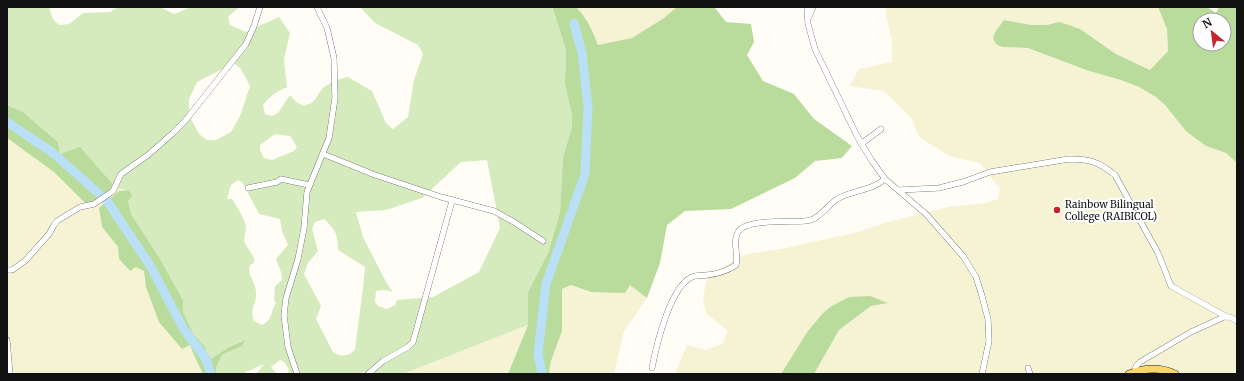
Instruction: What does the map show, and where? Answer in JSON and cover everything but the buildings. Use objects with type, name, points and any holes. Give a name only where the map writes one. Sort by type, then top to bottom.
[{"type":"main road","points":[[1132,373],[1146,369],[1160,369],[1175,374]]},
{"type":"street","points":[[7,270],[12,270],[25,261],[49,234],[57,222],[80,207],[91,206],[113,191],[121,174],[148,155],[181,125],[200,104],[246,44],[260,7]]},
{"type":"street","points":[[297,374],[288,347],[284,315],[286,298],[298,259],[304,228],[307,192],[329,138],[336,84],[334,58],[327,28],[317,7]]},
{"type":"street","points":[[807,7],[808,24],[815,49],[861,144],[885,179],[926,214],[963,256],[976,277],[988,319],[989,341],[982,374]]},
{"type":"street","points":[[808,19],[813,7]]},
{"type":"street","points":[[861,144],[881,129]]},
{"type":"street","points":[[323,154],[375,175],[452,201],[494,211],[544,241]]},
{"type":"street","points":[[899,190],[939,188],[990,172],[1069,159],[1094,161],[1104,166],[1115,175],[1158,253],[1171,286],[1237,321]]},
{"type":"street","points":[[248,188],[277,182],[281,178],[309,185]]},
{"type":"street","points":[[652,368],[656,347],[666,314],[674,298],[688,279],[695,276],[719,274],[736,265],[738,260],[736,239],[738,232],[743,226],[773,222],[807,222],[815,218],[837,200],[848,194],[868,189],[879,184],[885,179]]},
{"type":"street","points":[[368,374],[383,361],[408,347],[413,342],[452,201]]},
{"type":"street","points":[[1132,373],[1138,364],[1166,346],[1191,332],[1221,318],[1227,317]]},
{"type":"street","points":[[7,340],[10,374]]},
{"type":"shaded area","points":[[576,7],[677,7],[664,18],[632,38],[598,45],[586,18]]},
{"type":"shaded area","points":[[887,7],[1158,7],[1167,29],[1168,51],[1150,70],[1116,54],[1080,29],[1059,22],[1047,25],[1032,25],[1004,20],[1002,47],[1028,48],[1089,71],[1139,87],[1156,97],[1165,105],[1191,135],[1206,146],[1226,153],[1237,163],[1237,374],[814,374],[839,330],[871,306],[849,297],[830,307],[822,314],[815,322],[781,374],[677,374],[676,371],[687,345],[706,350],[722,344],[728,331],[706,313],[703,299],[707,276],[746,254],[781,249],[858,232],[884,223],[948,207],[986,203],[998,199],[1000,189],[980,163],[949,156],[919,137],[911,118],[884,91],[849,86],[859,69],[892,62],[892,41],[885,12]]},
{"type":"shaded area","points":[[7,138],[54,172],[86,204],[116,188],[129,190],[119,191],[102,227],[118,247],[119,259],[129,271],[136,267],[145,271],[146,287],[190,345],[203,374],[7,374]]},
{"type":"shaded area","points":[[630,284],[647,298],[624,331],[614,374],[549,374],[551,361],[562,331],[562,289],[571,285],[591,292]]},
{"type":"shaded area","points":[[528,325],[508,374],[403,374]]},
{"type":"green space","points":[[7,7],[49,7],[53,19],[59,25],[69,24],[83,13],[110,12],[118,7],[160,7],[174,14],[191,7],[239,7],[228,17],[230,25],[246,32],[279,17],[290,33],[284,59],[287,88],[276,93],[265,102],[263,105],[265,114],[272,116],[278,113],[290,95],[296,102],[304,106],[314,101],[322,89],[331,83],[348,77],[372,91],[386,123],[393,129],[408,117],[414,80],[423,54],[418,45],[375,23],[360,7],[551,7],[553,9],[566,50],[565,84],[572,116],[572,127],[563,157],[560,212],[548,253],[528,292],[528,325],[403,374],[368,374],[363,372],[359,374],[287,374],[289,369],[284,362],[280,360],[271,367],[277,374],[258,374],[257,373],[264,364],[242,374],[217,374],[216,368],[222,355],[242,346],[244,340],[227,348],[211,359],[205,355],[206,348],[193,333],[183,312],[183,300],[159,257],[131,214],[128,201],[129,190],[116,188],[60,155],[58,142],[23,112],[7,105]],"holes":[[[234,63],[241,69],[250,86],[240,116],[231,132],[216,140],[207,140],[199,134],[190,117],[189,99],[197,82]],[[275,134],[290,136],[297,147],[294,151],[272,160],[264,158],[260,150],[260,145]],[[487,160],[500,228],[479,272],[433,297],[397,300],[395,305],[387,309],[378,306],[375,302],[376,291],[384,290],[393,292],[386,282],[363,237],[356,212],[386,210],[422,198],[461,162]],[[238,180],[242,182],[259,214],[280,219],[282,231],[288,245],[276,259],[281,272],[282,280],[275,286],[274,300],[276,303],[270,318],[262,325],[254,321],[252,313],[256,299],[256,292],[249,270],[250,265],[254,263],[254,260],[244,241],[246,225],[232,199],[227,199],[231,185]],[[324,219],[336,233],[338,250],[365,267],[355,349],[348,355],[336,354],[333,352],[316,319],[321,306],[304,274],[308,263],[318,251],[312,229],[315,222]]]},
{"type":"green space","points":[[551,7],[576,7],[587,20],[598,45],[632,38],[664,18],[677,7],[716,7],[715,8],[726,22],[751,24],[754,42],[747,55],[763,81],[794,94],[814,119],[852,146],[842,158],[815,161],[795,178],[731,209],[685,211],[667,225],[660,263],[647,298],[630,285],[625,293],[591,292],[571,285],[562,289],[562,331],[551,361],[549,374],[508,374],[528,325],[528,292],[548,253],[560,212],[563,157],[572,127],[572,116],[565,84],[566,50],[553,9]]},
{"type":"green space","points":[[1158,7],[1207,7],[1214,12],[1192,12],[1192,52],[1232,52],[1232,12],[1216,12],[1219,7],[1237,7],[1237,163],[1226,153],[1206,146],[1191,135],[1165,105],[1156,97],[1139,87],[1089,71],[1028,48],[1002,47],[996,44],[993,38],[995,32],[1004,20],[1032,25],[1047,25],[1059,22],[1080,29],[1116,54],[1150,70],[1168,51],[1167,29]]},
{"type":"green space","points":[[7,105],[23,112],[58,142],[60,154],[80,147],[116,188],[100,199],[86,204],[54,172],[7,138]]},
{"type":"green space","points":[[129,190],[132,196],[128,201],[131,214],[159,257],[183,300],[183,312],[193,333],[206,348],[205,355],[211,359],[227,348],[245,340],[242,346],[222,355],[216,368],[217,374],[203,374],[190,345],[182,349],[159,322],[146,287],[144,271],[136,267],[130,271],[119,259],[118,247],[102,227],[99,208],[119,191]]},
{"type":"green space","points":[[870,296],[888,303],[871,306],[839,330],[814,374],[781,374],[808,331],[822,314],[830,307],[849,297]]},
{"type":"waterway","points":[[542,374],[538,354],[546,284],[585,174],[588,107],[582,53],[574,23]]},
{"type":"waterway","points":[[7,122],[53,153],[107,201],[151,267],[183,328],[206,359],[211,374]]},
{"type":"place","name":"Rainbow Bilingual College (RAIBICOL)","points":[[1057,210]]}]
